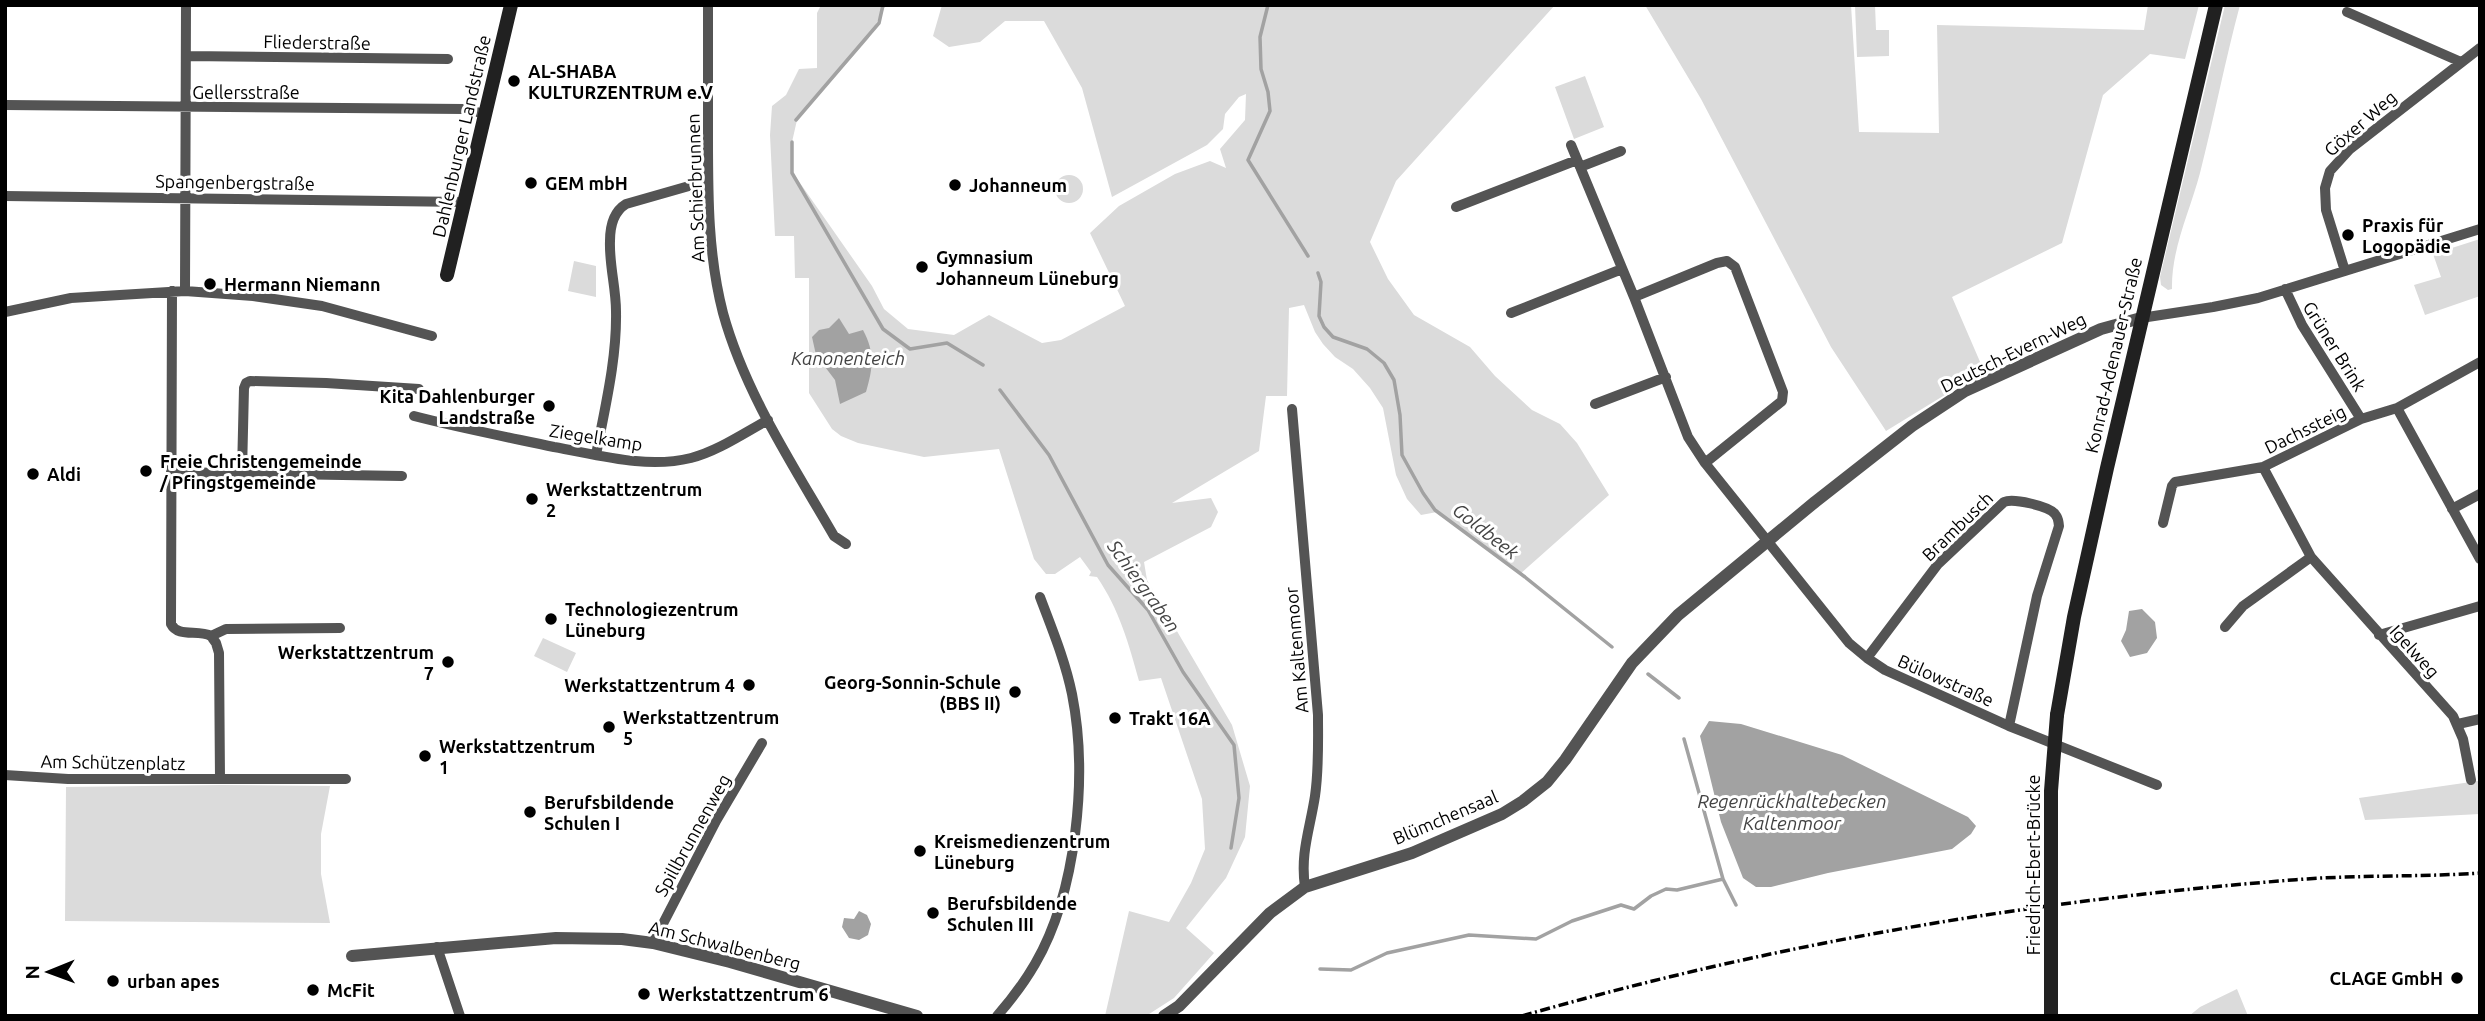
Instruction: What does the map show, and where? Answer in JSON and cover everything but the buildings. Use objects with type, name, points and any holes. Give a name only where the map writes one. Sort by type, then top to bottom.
[{"type":"main road","name":"Dahlenburger Landstraße","points":[[447,275],[512,5]]},
{"type":"main road","name":"Konrad-Adenauer-Straße","points":[[2057,715],[2074,617],[2141,318],[2216,5]]},
{"type":"main road","name":"Friedrich-Ebert-Brücke","points":[[2051,1016],[2050,825],[2057,715]]},
{"type":"street","points":[[185,291],[186,5]]},
{"type":"street","name":"Am Schierbrunnen","points":[[708,5],[708,183],[712,257],[723,312],[743,370],[768,420],[834,536],[846,544]]},
{"type":"street","points":[[2347,12],[2461,62]]},
{"type":"street","name":"Göxer Weg","points":[[2345,271],[2326,210],[2325,188],[2330,171],[2350,149],[2480,48]]},
{"type":"street","name":"Fliederstraße","points":[[186,56],[448,60]]},
{"type":"street","name":"Gellersstraße","points":[[5,105],[464,109],[485,114]]},
{"type":"street","name":"Bülowstraße","points":[[1571,145],[1688,437],[1705,463],[1849,643],[1885,670],[2009,726],[2157,785]]},
{"type":"street","points":[[1457,207],[1578,163],[1621,151]]},
{"type":"street","points":[[596,455],[615,349],[616,310],[610,247],[613,218],[618,208],[626,204],[708,183]]},
{"type":"street","name":"Spangenbergstraße","points":[[5,196],[465,202]]},
{"type":"street","points":[[2459,236],[2480,222]]},
{"type":"street","name":"Deutsch-Evern-Weg","points":[[1698,597],[1912,426],[1965,391],[2101,329],[2141,318],[2230,304],[2480,229]]},
{"type":"street","points":[[1634,297],[1717,263],[1727,261],[1735,268],[1783,392],[1782,401],[1705,463]]},
{"type":"street","points":[[1511,313],[1622,269]]},
{"type":"street","name":"Grüner Brink","points":[[2285,289],[2302,325],[2361,419]]},
{"type":"street","points":[[172,291],[171,624],[178,632],[203,632],[211,636],[216,643],[219,653],[220,779]]},
{"type":"street","points":[[5,312],[71,298],[185,291],[253,296],[322,306],[432,336]]},
{"type":"street","name":"Dachssteig","points":[[2163,523],[2175,482],[2263,467],[2361,419],[2397,408],[2480,362]]},
{"type":"street","points":[[1595,404],[1665,377]]},
{"type":"street","points":[[242,472],[244,388],[250,381],[419,389]]},
{"type":"street","points":[[2397,408],[2480,559]]},
{"type":"street","name":"Am Kaltenmoor","points":[[1292,409],[1318,715],[1315,795],[1303,853],[1305,887]]},
{"type":"street","name":"Ziegelkamp","points":[[414,416],[466,429],[632,461],[682,460],[708,453],[768,420]]},
{"type":"street","name":"Igelweg","points":[[2263,467],[2311,557],[2458,724],[2471,780]]},
{"type":"street","points":[[171,472],[402,476]]},
{"type":"street","points":[[2452,509],[2480,494]]},
{"type":"street","name":"Brambusch","points":[[1867,658],[1938,564],[2004,502],[2014,499],[2051,510],[2058,519],[2059,526],[2037,596],[2009,726]]},
{"type":"street","points":[[2225,627],[2243,606],[2311,557]]},
{"type":"street","points":[[996,1016],[1024,981],[1042,948],[1065,881],[1077,813],[1078,751],[1072,693],[1040,597]]},
{"type":"street","name":"Blümchensaal","points":[[1164,1016],[1187,998],[1270,913],[1305,887],[1412,853],[1502,814],[1523,801],[1546,782],[1565,760],[1643,649],[1698,597]]},
{"type":"street","points":[[2379,635],[2480,606]]},
{"type":"street","points":[[211,636],[226,629],[340,628]]},
{"type":"street","points":[[2458,724],[2480,719]]},
{"type":"street","name":"Spillbrunnenweg","points":[[653,943],[716,821],[762,743]]},
{"type":"street","name":"Am Schützenplatz","points":[[5,775],[68,779],[346,779]]},
{"type":"street","name":"Am Schwalbenberg","points":[[352,956],[582,937],[622,939],[653,943],[730,962],[917,1016]]},
{"type":"street","points":[[437,947],[460,1016]]},
{"type":"shaded area","points":[[821,5],[886,5],[868,39],[797,120],[792,142],[793,173],[872,286],[884,309],[908,329],[954,335],[989,315],[1042,343],[1061,340],[1125,306],[1090,233],[1119,206],[1175,174],[1210,161],[1226,168],[1220,149],[1245,120],[1246,94],[1239,97],[1225,114],[1223,129],[1207,145],[1112,197],[1082,88],[1044,21],[1005,21],[980,42],[949,47],[933,36],[942,5],[1555,5],[1396,181],[1370,242],[1388,279],[1414,315],[1470,347],[1495,376],[1532,410],[1560,424],[1577,443],[1609,495],[1520,574],[1437,512],[1421,515],[1407,499],[1396,475],[1383,408],[1353,369],[1335,357],[1323,344],[1304,305],[1289,308],[1287,396],[1266,396],[1259,451],[1172,503],[1211,498],[1218,512],[1211,527],[1144,562],[1147,580],[1232,725],[1250,786],[1245,837],[1226,878],[1186,928],[1214,953],[1174,998],[1146,1016],[1105,1016],[1129,911],[1169,922],[1191,883],[1205,849],[1202,799],[1161,678],[1139,681],[1117,614],[1097,577],[1089,576],[1091,572],[1080,557],[1055,574],[1046,574],[1034,559],[999,449],[924,457],[858,443],[832,429],[809,393],[809,278],[795,278],[794,236],[775,236],[770,135],[772,106],[786,95],[799,69],[817,68],[817,13]]},
{"type":"shaded area","points":[[1645,5],[1851,5],[1859,132],[1939,133],[1937,25],[2144,30],[2148,5],[2199,5],[2185,59],[2150,54],[2103,95],[2062,243],[1952,297],[1984,371],[1886,431],[1831,347],[1701,99]]},
{"type":"shaded area","points":[[1855,5],[1875,5],[1876,30],[1889,30],[1889,56],[1857,57]]},
{"type":"shaded area","points":[[2225,5],[2240,5],[2200,173],[2178,245],[2172,289],[2168,290],[2161,285],[2160,277]]},
{"type":"shaded area","points":[[1585,76],[1604,127],[1574,139],[1555,87]]},
{"type":"shaded area","points":[[1069,175],[1079,179],[1083,189],[1079,199],[1069,203],[1059,199],[1055,189],[1059,179]]},
{"type":"shaded area","points":[[2480,239],[2480,296],[2425,315],[2414,285],[2441,277],[2433,254]]},
{"type":"shaded area","points":[[574,261],[596,266],[596,297],[568,291]]},
{"type":"shaded area","points":[[543,638],[576,653],[567,672],[534,656]]},
{"type":"shaded area","points":[[2477,770],[2480,770],[2480,814],[2365,820],[2359,798],[2478,781]]},
{"type":"shaded area","points":[[330,786],[321,834],[321,874],[330,923],[65,921],[66,787]]},
{"type":"shaded area","points":[[2237,989],[2248,1016],[2189,1016],[2200,1007]]},
{"type":"water","name":"Kanonenteich","points":[[839,318],[849,334],[863,330],[870,346],[872,360],[866,392],[840,404],[835,380],[816,355],[812,337],[819,330],[829,328]]},
{"type":"water","points":[[2142,609],[2155,622],[2157,638],[2147,653],[2130,657],[2121,641],[2129,611]]},
{"type":"water","name":"Regenrückhaltebecken Kaltenmoor","points":[[1709,721],[1741,724],[1842,755],[1968,817],[1976,826],[1971,834],[1952,849],[1771,887],[1756,887],[1743,878],[1721,822],[1700,736]]},
{"type":"water","points":[[859,911],[867,915],[871,924],[868,935],[859,940],[849,938],[842,927],[844,918],[854,919]]},
{"type":"waterway","name":"Schiergraben","points":[[796,120],[879,23],[883,5]]},
{"type":"waterway","name":"Goldbeek","points":[[1268,5],[1260,37],[1261,69],[1270,111],[1248,160],[1308,256]]},
{"type":"waterway","name":"Schiergraben","points":[[792,142],[792,173],[883,329],[910,349],[947,343],[983,365]]},
{"type":"waterway","name":"Goldbeek","points":[[1318,273],[1321,282],[1319,316],[1324,327],[1333,337],[1367,349],[1384,363],[1394,380],[1400,415],[1402,455],[1435,510],[1525,577],[1612,647]]},
{"type":"waterway","name":"Schiergraben","points":[[1000,390],[1049,455],[1108,565],[1148,610],[1183,672],[1234,745],[1239,798],[1231,848]]},
{"type":"waterway","name":"Goldbeek","points":[[1648,674],[1679,698]]},
{"type":"waterway","name":"Goldbeek","points":[[1684,739],[1723,879],[1736,905]]},
{"type":"waterway","name":"Schiergraben","points":[[1320,969],[1351,970],[1387,953],[1469,935],[1536,939],[1572,921],[1621,905],[1634,909],[1666,889],[1677,890],[1723,879]]},
{"type":"railway","points":[[1522,1016],[1715,966],[1812,945],[2008,912],[2107,898],[2305,879],[2480,873]]},
{"type":"place","name":"AL-SHABA KULTURZENTRUM e.V","points":[[514,81]]},
{"type":"place","name":"GEM mbH","points":[[531,183]]},
{"type":"place","name":"Johanneum","points":[[955,185]]},
{"type":"place","name":"Praxis für Logopädie","points":[[2348,235]]},
{"type":"place","name":"Gymnasium Johanneum Lüneburg","points":[[922,267]]},
{"type":"place","name":"Hermann Niemann","points":[[210,284]]},
{"type":"place","name":"Kita Dahlenburger Landstraße","points":[[549,406]]},
{"type":"place","name":"Freie Christengemeinde / Pfingstgemeinde","points":[[146,471]]},
{"type":"place","name":"Aldi","points":[[33,474]]},
{"type":"place","name":"Werkstattzentrum 2","points":[[532,499]]},
{"type":"place","name":"Technologiezentrum Lüneburg","points":[[551,619]]},
{"type":"place","name":"Werkstattzentrum 7","points":[[448,662]]},
{"type":"place","name":"Werkstattzentrum 4","points":[[749,685]]},
{"type":"place","name":"Georg-Sonnin-Schule (BBS II)","points":[[1015,692]]},
{"type":"place","name":"Trakt 16A","points":[[1115,718]]},
{"type":"place","name":"Werkstattzentrum 5","points":[[609,727]]},
{"type":"place","name":"Werkstattzentrum 1","points":[[425,756]]},
{"type":"place","name":"Berufsbildende Schulen I","points":[[530,812]]},
{"type":"place","name":"Kreismedienzentrum Lüneburg","points":[[920,851]]},
{"type":"place","name":"Berufsbildende Schulen III","points":[[933,913]]},
{"type":"place","name":"CLAGE GmbH","points":[[2457,978]]},
{"type":"place","name":"urban apes","points":[[113,981]]},
{"type":"place","name":"McFit","points":[[313,990]]},
{"type":"place","name":"Werkstattzentrum 6","points":[[644,994]]}]
